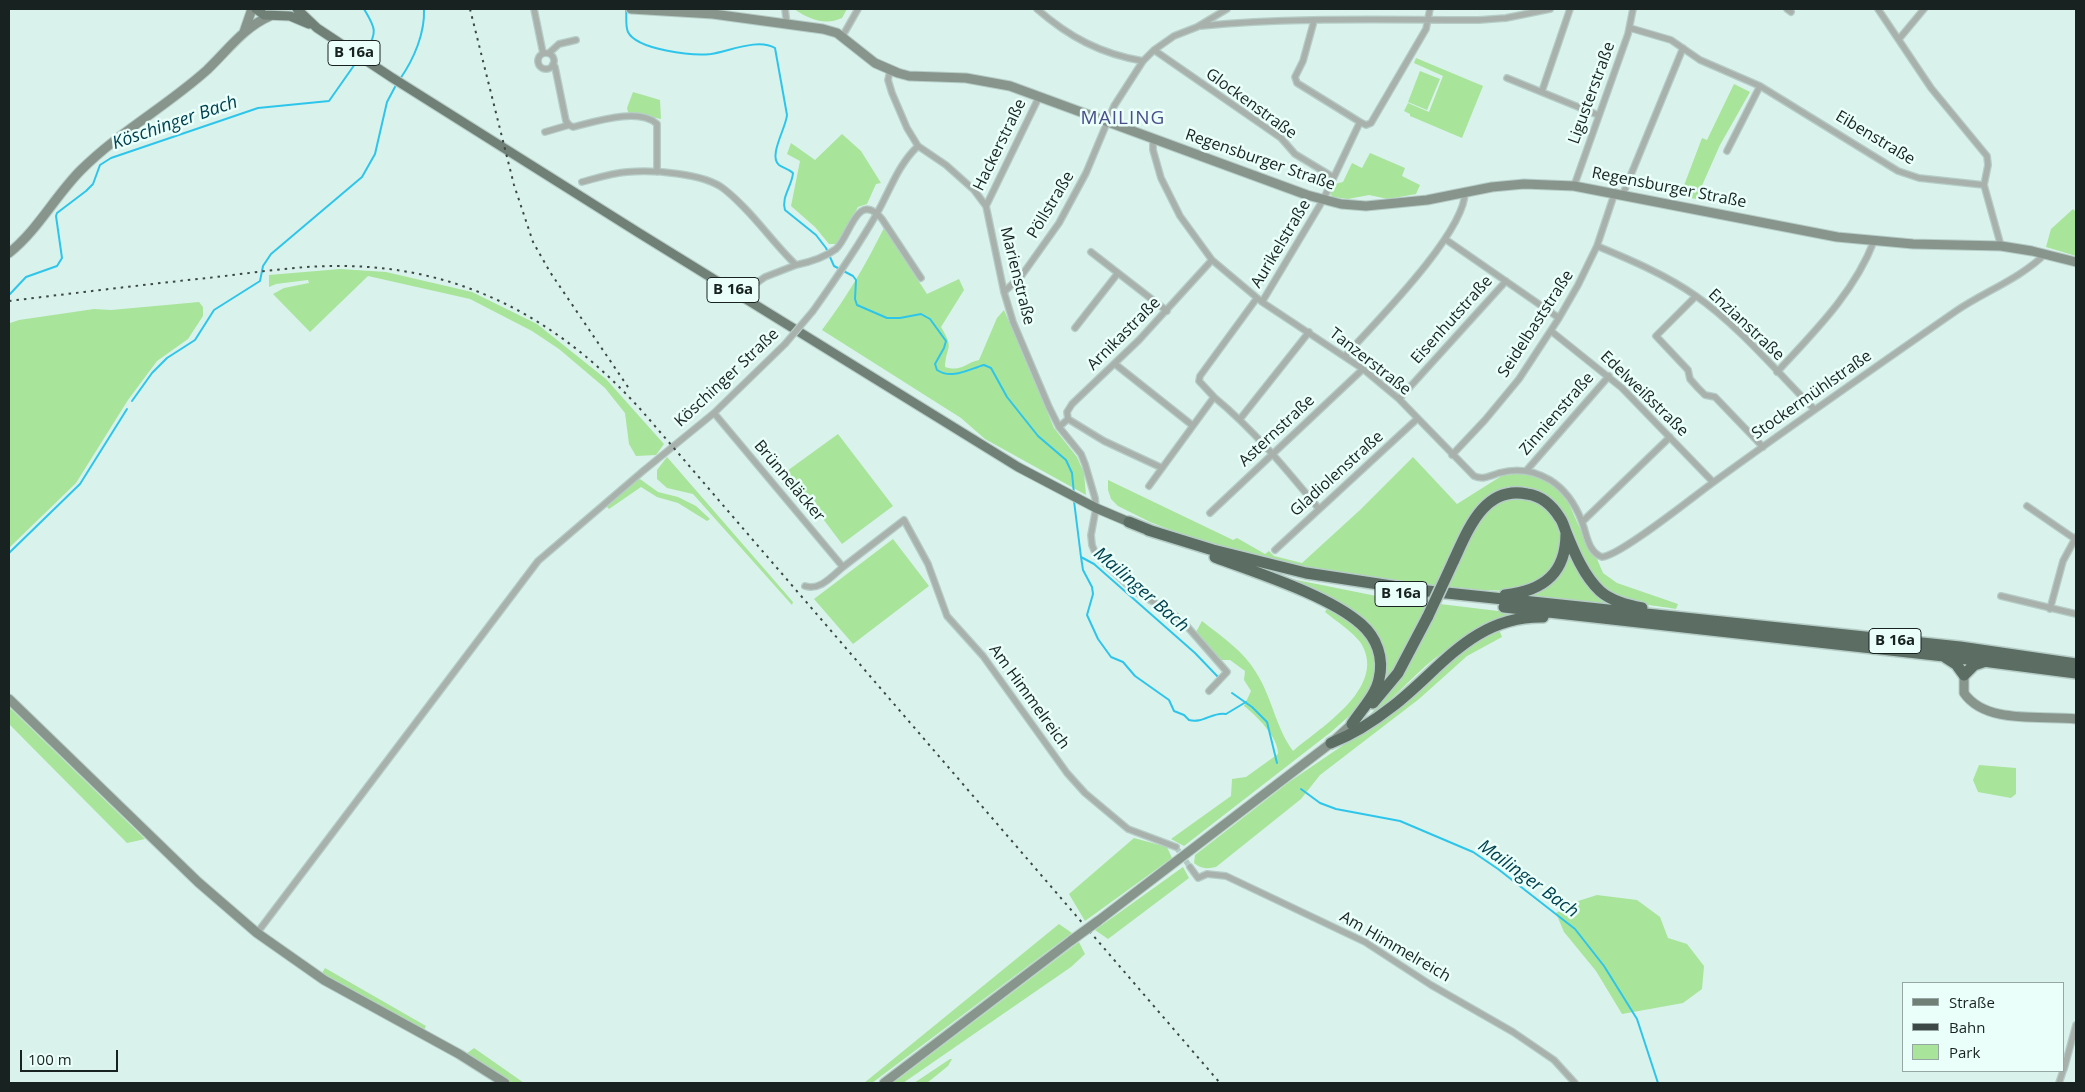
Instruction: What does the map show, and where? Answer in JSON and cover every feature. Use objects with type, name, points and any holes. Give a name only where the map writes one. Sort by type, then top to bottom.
[{"type":"highway","points":[[1352,724],[1377,699],[1398,673],[1428,616],[1469,528],[1480,510],[1490,501],[1508,493],[1524,493],[1544,500],[1559,516],[1580,562],[1601,592],[1627,605],[1712,622]]},
{"type":"highway","name":"B 16a","points":[[1129,522],[1210,555],[1278,573],[1345,587],[1595,618],[1944,656],[2076,673]]},
{"type":"highway","name":"B 16a","points":[[1148,530],[1212,550],[1306,573],[1418,590],[1960,648],[2076,664]]},
{"type":"highway","points":[[1481,597],[1526,592],[1545,583],[1552,576],[1562,559],[1566,542],[1566,531]]},
{"type":"highway","points":[[1210,555],[1320,599],[1348,615],[1369,633],[1379,649],[1381,662],[1379,680],[1375,690],[1352,724]]},
{"type":"highway","points":[[1331,743],[1352,735],[1394,706],[1441,661],[1480,634],[1501,625],[1523,619],[1595,618]]},
{"type":"highway","points":[[1944,656],[1956,664],[1964,675],[1974,665],[1987,661]]},
{"type":"main road","points":[[256,9],[261,13],[278,13]]},
{"type":"main road","name":"B 16a","points":[[296,9],[317,28],[391,77],[1018,467],[1096,508],[1129,522]]},
{"type":"main road","name":"B 16a","points":[[278,13],[290,16],[317,28]]},
{"type":"street","points":[[244,32],[252,9]]},
{"type":"street","points":[[534,9],[546,53],[553,58],[552,64],[547,68],[539,65],[538,57],[546,53],[558,44],[576,40]]},
{"type":"street","name":"Regensburger Straße","points":[[631,9],[712,14],[823,29],[842,37],[875,63],[890,71],[909,76],[966,78],[994,82],[1323,200],[1341,204],[1376,206],[1427,200],[1465,192],[1524,184],[1574,186],[1619,193],[1837,237],[1874,241],[2001,246],[2076,262]]},
{"type":"street","points":[[784,9],[787,25]]},
{"type":"street","points":[[842,37],[858,9]]},
{"type":"street","points":[[1037,9],[1083,42],[1106,53],[1143,61]]},
{"type":"street","points":[[1197,27],[1225,9],[1230,23]]},
{"type":"street","points":[[1314,21],[1303,61],[1295,77],[1298,82],[1366,125],[1371,124],[1376,116],[1426,29],[1430,9]]},
{"type":"street","points":[[1197,27],[1230,23],[1506,18],[1550,9]]},
{"type":"street","points":[[1542,91],[1570,9]]},
{"type":"street","name":"Ligusterstraße","points":[[1574,186],[1630,28],[1633,9]]},
{"type":"street","points":[[1878,9],[1931,88],[1987,156],[1988,165],[1984,185],[2001,246]]},
{"type":"street","points":[[1898,39],[1924,9]]},
{"type":"street","points":[[9,253],[24,240],[58,195],[102,151],[175,96],[206,70],[244,32],[256,23],[278,13]]},
{"type":"street","name":"Pöllstraße","points":[[1004,292],[1022,275],[1059,222],[1086,173],[1114,106],[1143,61],[1154,50],[1174,36],[1197,27]]},
{"type":"street","name":"Eibenstraße","points":[[1630,28],[1671,40],[1700,60],[1760,86],[1903,173],[1919,178],[1984,185]]},
{"type":"street","name":"Seidelbaststraße","points":[[1452,455],[1485,420],[1519,379],[1578,286],[1683,48]]},
{"type":"street","name":"Glockenstraße","points":[[1154,50],[1281,138],[1296,154],[1334,177]]},
{"type":"street","points":[[552,64],[555,67],[568,125]]},
{"type":"street","name":"Marienstraße","points":[[890,71],[888,80],[892,93],[902,119],[918,146],[946,165],[974,190],[986,206],[1004,292],[1014,322],[1033,373],[1059,427],[1081,454],[1096,508]]},
{"type":"street","points":[[1507,78],[1598,115]]},
{"type":"street","points":[[1727,151],[1760,86]]},
{"type":"street","name":"Hackerstraße","points":[[986,206],[1039,97]]},
{"type":"street","points":[[545,132],[568,125],[573,127],[628,116],[653,120],[657,124],[657,172]]},
{"type":"street","name":"Aurikelstraße","points":[[1319,509],[1273,454],[1240,419],[1202,387],[1199,381],[1200,376],[1260,300],[1323,200],[1360,122]]},
{"type":"street","name":"Tanzerstraße","points":[[1153,139],[1153,150],[1162,178],[1176,209],[1187,228],[1212,260],[1260,300],[1363,369],[1398,399],[1468,472],[1479,479],[1506,471],[1538,473],[1561,488],[1568,496],[1582,522],[1593,551],[1598,556]]},
{"type":"street","name":"Köschinger Straße","points":[[258,933],[538,561],[714,413],[785,344],[836,279],[878,213],[900,167],[918,146]]},
{"type":"street","points":[[582,182],[627,172],[657,172],[703,178],[722,187],[745,209],[796,265]]},
{"type":"street","points":[[1345,356],[1425,267],[1445,239],[1463,205],[1465,192]]},
{"type":"street","points":[[751,287],[765,277],[823,257],[842,241],[858,213],[864,209],[878,213],[921,278]]},
{"type":"street","points":[[1445,239],[1559,318]]},
{"type":"street","points":[[1777,372],[1838,304],[1858,274],[1874,241]]},
{"type":"street","name":"Enzianstraße","points":[[1597,246],[1642,265],[1696,296],[1730,326],[1814,410]]},
{"type":"street","points":[[1091,252],[1167,311]]},
{"type":"street","name":"Stockermühlstraße","points":[[1598,556],[1608,557],[1614,553],[1962,307],[2033,265],[2045,254]]},
{"type":"street","name":"Arnikastraße","points":[[1059,427],[1068,419],[1067,412],[1072,404],[1167,311],[1212,260]]},
{"type":"street","points":[[1075,328],[1118,273]]},
{"type":"street","name":"Eisenhutstraße","points":[[1398,399],[1506,282]]},
{"type":"street","points":[[1696,296],[1656,336],[1688,370],[1690,379],[1698,388],[1705,395],[1715,397],[1763,447]]},
{"type":"street","name":"Edelweißstraße","points":[[1551,331],[1609,376],[1713,482]]},
{"type":"street","points":[[1240,419],[1309,332]]},
{"type":"street","points":[[1115,364],[1192,425]]},
{"type":"street","name":"Asternstraße","points":[[1210,513],[1363,369]]},
{"type":"street","name":"Zinnienstraße","points":[[1526,471],[1609,376]]},
{"type":"street","points":[[1149,486],[1160,467],[1214,397]]},
{"type":"street","name":"Brünneläcker","points":[[714,413],[843,567]]},
{"type":"street","points":[[1068,419],[1104,441],[1160,467]]},
{"type":"street","name":"Gladiolenstraße","points":[[1275,550],[1417,420]]},
{"type":"street","points":[[1582,522],[1670,437]]},
{"type":"street","points":[[2027,506],[2076,538],[2063,561],[2050,609]]},
{"type":"street","points":[[1096,508],[1091,535],[1092,545],[1100,561],[1133,590],[1172,613],[1185,624],[1227,672],[1210,691]]},
{"type":"street","name":"Am Himmelreich","points":[[843,567],[904,520],[928,564],[947,616],[983,656],[1067,773],[1085,793],[1128,829],[1176,847]]},
{"type":"street","points":[[805,586],[818,587],[843,567]]},
{"type":"street","points":[[2001,596],[2076,614]]},
{"type":"street","points":[[1964,675],[1963,687],[1966,695],[1986,711],[2024,717],[2076,719]]},
{"type":"street","points":[[9,699],[198,882],[258,933],[324,980],[459,1054],[505,1083]]},
{"type":"street","points":[[884,1083],[1331,743],[1352,724]]},
{"type":"street","name":"Am Himmelreich","points":[[1190,867],[1198,878],[1207,874],[1226,876],[1365,942],[1431,985],[1520,1037],[1554,1060],[1575,1083]]},
{"type":"street","points":[[2065,1063],[2076,1025]]},
{"type":"green space","points":[[794,9],[847,9],[842,18],[823,21],[805,16]]},
{"type":"green space","points":[[1416,58],[1483,86],[1462,138],[1410,116],[1410,114],[1404,111],[1408,103],[1429,112],[1443,76],[1414,63]]},
{"type":"green space","points":[[1420,71],[1440,79],[1427,110],[1408,102]]},
{"type":"green space","points":[[1734,84],[1750,92],[1720,145],[1696,199],[1680,196],[1702,138],[1707,140]]},
{"type":"green space","points":[[633,92],[660,100],[661,119],[628,112],[627,108]]},
{"type":"green space","points":[[842,134],[861,151],[881,183],[876,184],[867,204],[858,207],[836,244],[829,244],[815,227],[791,206],[800,161],[787,154],[791,143],[815,160]]},
{"type":"green space","points":[[1370,153],[1405,168],[1402,176],[1420,185],[1416,194],[1388,199],[1369,195],[1348,199],[1333,197],[1330,194],[1335,184],[1343,182],[1352,163],[1362,168]]},
{"type":"green space","points":[[2073,209],[2076,212],[2076,256],[2046,247],[2051,229]]},
{"type":"green space","points":[[884,228],[927,294],[959,279],[964,290],[941,327],[949,344],[945,367],[960,368],[979,360],[997,318],[1004,310],[1054,428],[1077,457],[1084,473],[1086,495],[985,439],[961,418],[822,330],[856,280]]},
{"type":"green space","points":[[340,269],[386,272],[472,292],[537,324],[606,379],[664,444],[656,455],[636,456],[629,444],[625,413],[605,388],[559,349],[532,331],[470,299],[368,276],[310,332],[273,294],[284,288],[309,283],[308,280],[276,284],[269,287],[269,275]]},
{"type":"green space","points":[[199,302],[203,307],[203,316],[188,339],[157,361],[128,400],[76,483],[9,548],[10,323],[94,309],[111,310]]},
{"type":"green space","points":[[838,434],[893,506],[842,544],[787,471]]},
{"type":"green space","points":[[667,457],[793,602],[792,605],[693,494],[667,488],[657,479],[657,470]]},
{"type":"green space","points":[[1413,457],[1457,504],[1503,475],[1526,473],[1544,480],[1559,491],[1569,504],[1590,551],[1597,559],[1603,573],[1617,583],[1678,604],[1676,609],[1623,599],[1607,591],[1593,577],[1569,522],[1561,509],[1550,498],[1538,491],[1525,487],[1512,486],[1498,490],[1486,497],[1474,509],[1458,536],[1435,587],[1303,568],[1194,539],[1150,522],[1118,506],[1111,499],[1108,490],[1108,480],[1233,540],[1237,538],[1265,554],[1269,551],[1274,556],[1302,563],[1360,510]]},
{"type":"green space","points":[[640,479],[658,492],[678,497],[696,506],[710,519],[707,521],[678,503],[657,497],[641,487],[609,509],[605,505],[636,480]]},
{"type":"green space","points":[[1512,498],[1533,500],[1548,509],[1558,522],[1562,539],[1555,567],[1539,583],[1511,591],[1446,589],[1482,515],[1495,503]]},
{"type":"green space","points":[[893,539],[929,586],[853,644],[814,599]]},
{"type":"green space","points":[[1569,550],[1580,569],[1621,607],[1522,597],[1541,590]]},
{"type":"green space","points":[[1267,574],[1426,606],[1391,676],[1380,690],[1370,629]]},
{"type":"green space","points":[[1440,604],[1523,614],[1477,634],[1444,652],[1426,666],[1386,704],[1368,717],[1390,691],[1408,664]]},
{"type":"green space","points":[[1328,607],[1361,630],[1373,644],[1378,659],[1370,693],[1356,710],[1331,732],[1184,846],[1171,839],[1231,796],[1232,779],[1246,777],[1278,754],[1271,734],[1255,715],[1244,706],[1251,691],[1244,680],[1245,671],[1230,660],[1221,660],[1196,632],[1202,621],[1232,645],[1252,666],[1267,693],[1282,733],[1293,751],[1347,705],[1358,691],[1365,676],[1367,661],[1362,645],[1351,632],[1325,612]]},
{"type":"green space","points":[[1495,631],[1500,632],[1502,637],[1467,656],[1419,699],[1320,775],[1301,799],[1216,867],[1205,868],[1194,863],[1195,855],[1289,782],[1383,718],[1456,653]]},
{"type":"green space","points":[[9,707],[145,839],[127,843],[9,724]]},
{"type":"green space","points":[[1979,765],[2016,768],[2016,794],[2011,798],[1978,792],[1973,780]]},
{"type":"green space","points":[[1134,838],[1167,847],[1172,858],[1085,921],[1069,894]]},
{"type":"green space","points":[[1183,867],[1189,878],[1108,939],[1095,930]]},
{"type":"green space","points":[[1597,895],[1637,900],[1660,917],[1668,938],[1687,944],[1704,966],[1702,989],[1683,1003],[1622,1014],[1596,971],[1564,932],[1556,913],[1575,902]]},
{"type":"green space","points":[[1059,924],[1072,933],[872,1083],[864,1083]]},
{"type":"green space","points":[[1079,942],[1085,954],[1071,967],[903,1083],[893,1083]]},
{"type":"green space","points":[[325,968],[426,1026],[424,1030],[322,973]]},
{"type":"green space","points":[[474,1048],[524,1083],[510,1083],[466,1054]]},
{"type":"green space","points":[[952,1059],[948,1066],[927,1083],[914,1083]]},
{"type":"waterway","name":"Köschinger Bach","points":[[364,9],[374,29],[373,38],[366,50]]},
{"type":"waterway","points":[[400,79],[418,46],[423,27],[424,9]]},
{"type":"waterway","name":"Mailinger Bach","points":[[626,9],[628,32],[633,38],[653,47],[679,53],[703,54],[760,44],[775,48],[787,115],[775,155],[779,165],[793,173],[784,201],[785,210],[816,235],[826,248],[834,266],[853,276],[856,280],[855,299],[857,305],[887,318],[900,318],[921,314],[930,319],[946,341],[935,364],[937,370],[943,373],[955,374],[984,365],[991,368],[1007,397],[1038,436],[1066,460],[1072,473],[1074,494]]},
{"type":"waterway","name":"Köschinger Bach","points":[[10,294],[26,277],[57,266],[62,258],[57,213],[93,184],[100,165],[111,158],[258,108],[329,101],[355,64]]},
{"type":"waterway","points":[[132,401],[152,373],[167,358],[195,340],[214,310],[260,281],[263,266],[271,254],[362,177],[375,154],[387,102],[396,85]]},
{"type":"waterway","points":[[9,553],[80,484],[127,409]]},
{"type":"waterway","name":"Mailinger Bach","points":[[1074,501],[1081,557],[1094,564],[1195,653],[1219,678]]},
{"type":"waterway","points":[[1081,557],[1083,570],[1092,587],[1093,594],[1087,615],[1098,639],[1111,657],[1123,662],[1135,676],[1169,700],[1174,711],[1184,715],[1189,720],[1194,721],[1217,714],[1226,714],[1246,702]]},
{"type":"waterway","name":"Mailinger Bach","points":[[1232,693],[1252,707],[1267,722],[1277,763]]},
{"type":"waterway","name":"Mailinger Bach","points":[[1301,789],[1320,803],[1336,809],[1400,821],[1473,852],[1575,929],[1604,966],[1637,1019],[1658,1083]]},
{"type":"tunnel","points":[[1176,847],[1190,867]]},
{"type":"railway","points":[[470,9],[514,185],[533,242],[550,272],[630,390]]},
{"type":"railway","points":[[9,301],[276,270],[346,266],[391,269],[433,277],[472,290],[510,306],[546,327],[580,352],[612,380],[642,411],[1220,1083]]},
{"type":"district","name":"MAILING","points":[[1123,119]]}]
